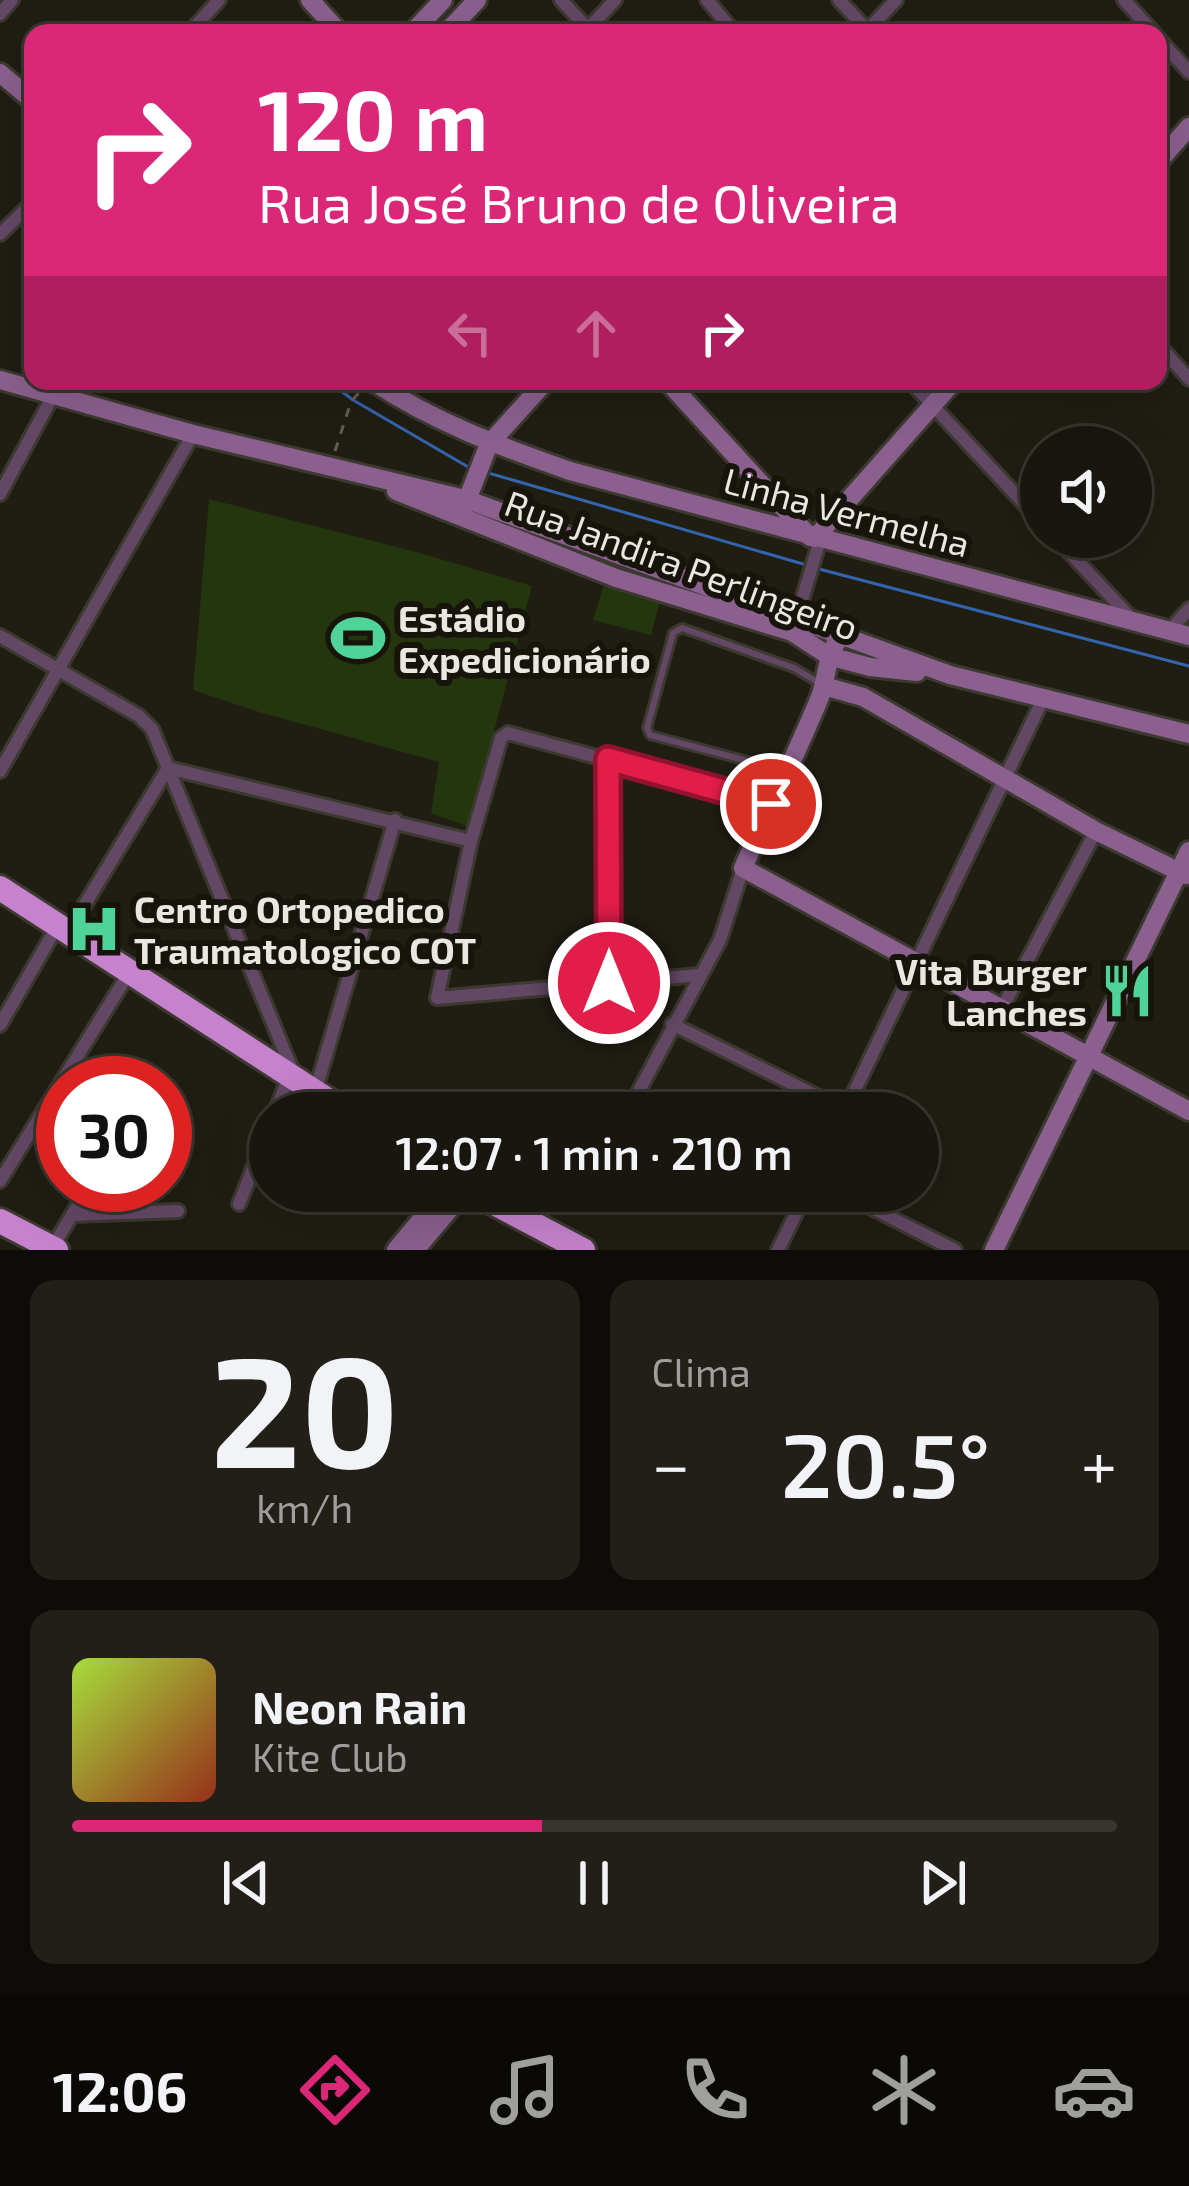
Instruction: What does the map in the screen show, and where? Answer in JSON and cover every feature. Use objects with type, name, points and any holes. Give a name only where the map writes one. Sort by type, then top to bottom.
[{"type":"highway","points":[[0,888],[315,1092]]},
{"type":"highway","points":[[501,1212],[549,1242],[584,1250]]},
{"type":"highway","points":[[0,1221],[54,1249]]},
{"type":"main road","points":[[310,0],[332,24]]},
{"type":"main road","points":[[420,24],[443,0]]},
{"type":"main road","points":[[454,24],[477,0]]},
{"type":"main road","points":[[0,73],[24,93]]},
{"type":"main road","points":[[1167,152],[1189,127]]},
{"type":"main road","name":"Rua Jandira Perlingeiro","points":[[39,390],[193,434],[331,465],[624,559],[950,675],[1189,734]]},
{"type":"main road","name":"Linha Vermelha","points":[[371,390],[401,400],[488,447],[570,472],[762,524],[815,544],[1179,633]]},
{"type":"main road","points":[[466,510],[488,447],[538,390]]},
{"type":"main road","points":[[675,390],[815,544],[946,390]]},
{"type":"main road","points":[[762,524],[775,518],[781,506]]},
{"type":"main road","name":"Rua Jandira Perlingeiro","points":[[466,510],[616,578],[792,632],[829,656],[870,667],[950,675]]},
{"type":"main road","points":[[616,578],[624,559]]},
{"type":"main road","points":[[842,636],[829,656],[824,686],[789,772],[743,868],[1189,1111]]},
{"type":"main road","points":[[863,697],[870,667],[868,645]]},
{"type":"main road","points":[[824,686],[863,697],[1096,831],[1184,873]]},
{"type":"main road","points":[[994,1250],[1184,873],[1189,851]]},
{"type":"main road","points":[[396,1250],[428,1212]]},
{"type":"main road","points":[[415,1250],[449,1212]]},
{"type":"street","points":[[0,14],[13,0]]},
{"type":"street","points":[[197,24],[219,0]]},
{"type":"street","points":[[561,0],[583,24]]},
{"type":"street","points":[[596,24],[615,0]]},
{"type":"street","points":[[707,0],[727,24]]},
{"type":"street","points":[[839,0],[861,24]]},
{"type":"street","points":[[875,24],[896,0]]},
{"type":"street","points":[[1124,0],[1146,24]]},
{"type":"street","points":[[1167,47],[1189,72]]},
{"type":"street","points":[[0,234],[24,211]]},
{"type":"street","points":[[1167,354],[1189,379]]},
{"type":"street","points":[[918,390],[1020,499]]},
{"type":"street","points":[[0,494],[54,394]]},
{"type":"street","points":[[0,771],[193,434]]},
{"type":"street","points":[[796,620],[815,544]]},
{"type":"street","points":[[1075,558],[1131,618]]},
{"type":"street","points":[[1179,633],[1189,609]]},
{"type":"street","points":[[0,636],[146,721],[300,1082]]},
{"type":"street","points":[[854,1092],[1042,699]]},
{"type":"street","points":[[700,975],[436,998],[490,769],[505,734],[771,804]]},
{"type":"street","points":[[608,759],[609,983]]},
{"type":"street","points":[[168,768],[471,841]]},
{"type":"street","points":[[0,1025],[168,768]]},
{"type":"street","points":[[292,1092],[300,1082],[395,820]]},
{"type":"street","points":[[1001,1010],[1096,831]]},
{"type":"street","points":[[638,1092],[719,940],[743,868]]},
{"type":"street","points":[[0,1180],[130,972]]},
{"type":"street","points":[[672,1024],[807,1092]]},
{"type":"street","points":[[239,1204],[249,1179]]},
{"type":"street","points":[[54,1249],[74,1212]]},
{"type":"street","points":[[72,1215],[152,1212]]},
{"type":"street","points":[[778,1250],[797,1212]]},
{"type":"street","points":[[880,1212],[955,1250]]},
{"type":"lane","points":[[789,772],[650,735],[647,728],[674,634],[682,628],[794,668],[824,686]]},
{"type":"path","points":[[331,465],[348,411],[364,390]]},
{"type":"green space","name":"Estádio Expedicionário","points":[[209,499],[532,586],[469,827],[431,813],[439,762],[193,690]]},
{"type":"green space","points":[[604,585],[660,601],[651,635],[593,620]]},
{"type":"waterway","points":[[340,390],[470,468]]},
{"type":"waterway","points":[[485,472],[810,566]]},
{"type":"waterway","points":[[819,569],[1189,666]]},
{"type":"place","name":"Estádio Expedicionário","points":[[358,638]]},
{"type":"place","name":"Centro Ortopedico Traumatologico COT","points":[[94,929]]},
{"type":"place","name":"Vita Burger Lanches","points":[[1127,991]]},
{"type":"route","points":[[609,983],[608,759],[771,804]]}]
